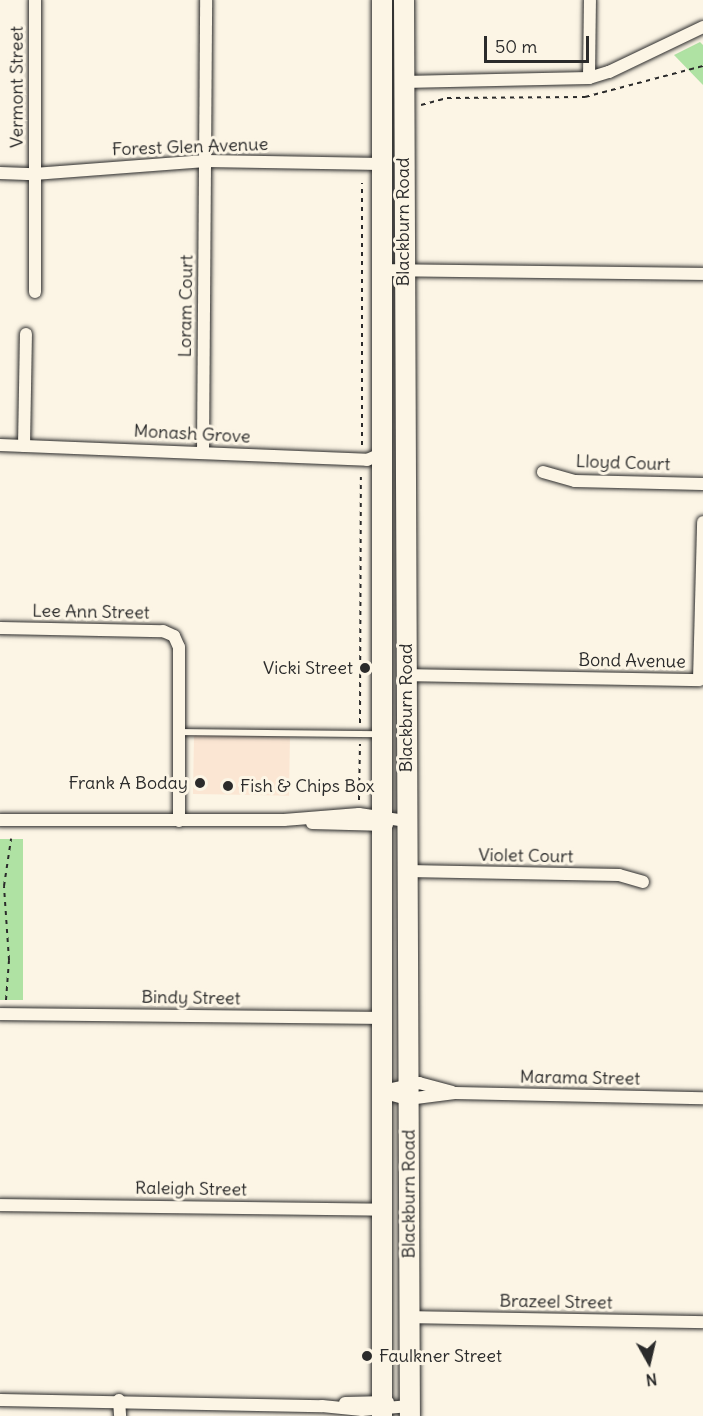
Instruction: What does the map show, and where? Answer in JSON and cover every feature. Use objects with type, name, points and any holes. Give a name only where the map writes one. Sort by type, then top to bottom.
[{"type":"main road","name":"Blackburn Road","points":[[382,0],[380,734],[382,1409]]},
{"type":"main road","name":"Blackburn Road","points":[[404,0],[403,270],[410,1411]]},
{"type":"street","name":"Vermont Street","points":[[35,0],[35,292]]},
{"type":"street","name":"Loram Court","points":[[203,451],[206,0]]},
{"type":"street","points":[[589,78],[590,0]]},
{"type":"street","points":[[403,82],[589,78],[609,72],[703,27]]},
{"type":"street","name":"Forest Glen Avenue","points":[[0,173],[34,174],[206,161],[381,164]]},
{"type":"street","points":[[382,270],[703,274]]},
{"type":"street","points":[[24,446],[26,334]]},
{"type":"street","name":"Monash Grove","points":[[0,445],[203,451],[367,460],[381,454]]},
{"type":"street","name":"Lloyd Court","points":[[543,472],[575,482],[703,484]]},
{"type":"street","name":"Bond Avenue","points":[[406,675],[699,680],[703,522]]},
{"type":"street","name":"Lee Ann Street","points":[[0,628],[163,631],[174,636],[179,647],[179,821]]},
{"type":"street","points":[[0,820],[406,821]]},
{"type":"street","name":"Violet Court","points":[[407,872],[619,875],[644,882]]},
{"type":"street","name":"Bindy Street","points":[[0,1014],[381,1018]]},
{"type":"street","points":[[381,1092],[408,1091]]},
{"type":"street","name":"Marama Street","points":[[408,1091],[703,1098]]},
{"type":"street","name":"Raleigh Street","points":[[0,1205],[382,1210]]},
{"type":"street","name":"Brazeel Street","points":[[409,1317],[703,1322]]},
{"type":"street","points":[[0,1400],[322,1406],[410,1411]]},
{"type":"street","points":[[119,1401],[120,1416]]},
{"type":"lane","points":[[179,732],[380,734]]},
{"type":"path","points":[[362,183],[362,445]]},
{"type":"path","points":[[359,800],[362,477]]},
{"type":"path","points":[[6,1000],[9,960],[4,886],[11,839]]},
{"type":"shaded area","points":[[194,735],[290,737],[289,796],[193,794]]},
{"type":"green space","points":[[700,42],[703,45],[703,85],[674,55]]},
{"type":"green space","points":[[0,839],[23,839],[23,1000],[0,1000]]},
{"type":"place","name":"Vicki Street","points":[[365,668]]},
{"type":"place","name":"Frank A Boday","points":[[200,783]]},
{"type":"place","name":"Fish & Chips Box","points":[[228,786]]},
{"type":"place","name":"Faulkner Street","points":[[367,1356]]}]
